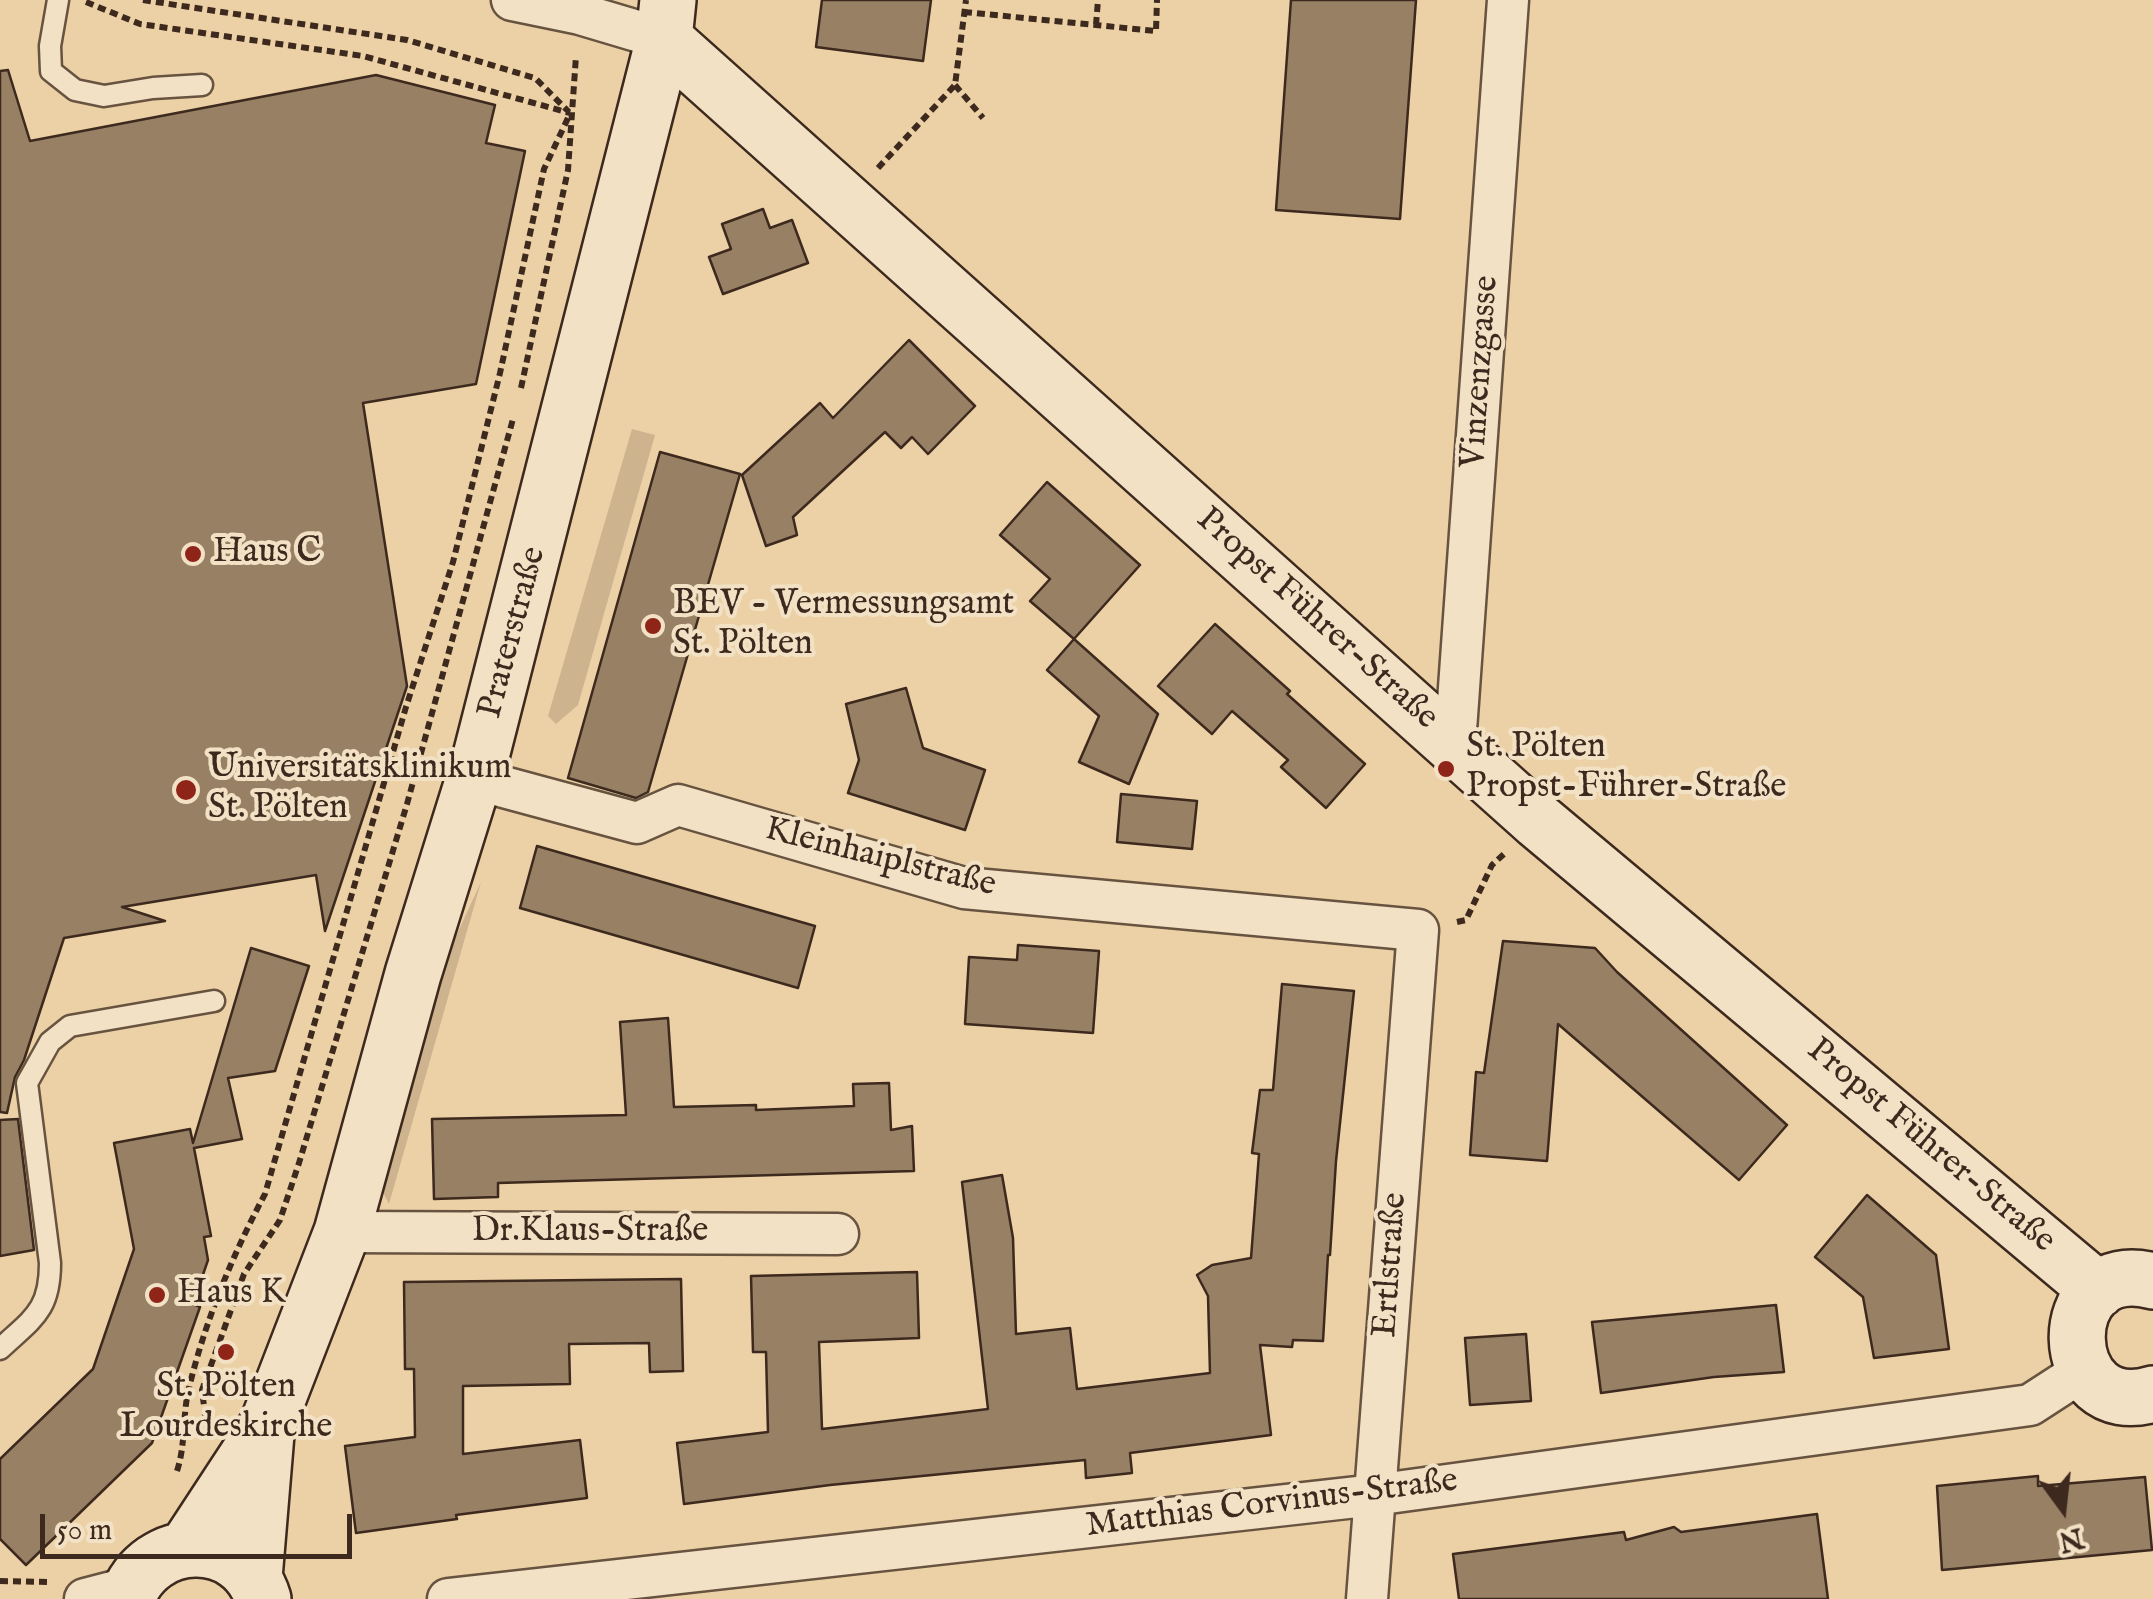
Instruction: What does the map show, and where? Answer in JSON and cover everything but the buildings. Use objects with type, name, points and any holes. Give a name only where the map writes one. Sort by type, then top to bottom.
[{"type":"street","name":"Propst Führer-Straße","points":[[512,0],[580,14],[666,19],[847,202],[1538,821],[2098,1290]]},
{"type":"street","name":"Vinzenzgasse","points":[[1455,744],[1508,0]]},
{"type":"street","name":"Praterstraße","points":[[200,1527],[267,1426],[342,1232],[413,974],[474,779],[548,504],[666,19]]},
{"type":"street","name":"Kleinhaiplstraße","points":[[474,779],[637,823],[678,805],[964,888],[1418,930]]},
{"type":"street","name":"Ertlstraße","points":[[1367,1599],[1418,930]]},
{"type":"street","name":"Dr.Klaus-Straße","points":[[342,1232],[838,1234]]},
{"type":"street","points":[[2153,1281],[2119,1279],[2098,1290],[2086,1302],[2075,1336],[2084,1370],[2100,1386],[2120,1396],[2141,1398],[2153,1394]]},
{"type":"street","name":"Matthias Corvinus-Straße","points":[[448,1599],[1374,1495],[2030,1404],[2084,1370]]},
{"type":"street","name":"Praterstraße","points":[[267,1426],[269,1592]]},
{"type":"street","points":[[200,1527],[202,1548],[232,1558],[269,1592]]},
{"type":"street","points":[[114,1595],[148,1564],[173,1551],[200,1527]]},
{"type":"lane","points":[[58,0],[50,46],[51,71],[75,90],[104,96],[202,85]]},
{"type":"lane","points":[[0,1349],[44,1304],[50,1288],[28,1083],[50,1042],[70,1026],[214,1001]]},
{"type":"path","points":[[82,0],[140,24],[363,56],[570,113]]},
{"type":"path","points":[[144,0],[406,40],[535,78],[570,113]]},
{"type":"path","points":[[847,202],[954,86],[966,0]]},
{"type":"path","points":[[1096,25],[1098,0]]},
{"type":"path","points":[[964,12],[1156,32],[1158,0]]},
{"type":"path","points":[[520,395],[568,170],[580,14]]},
{"type":"path","points":[[954,86],[983,118]]},
{"type":"path","points":[[200,1527],[186,1502],[170,1490],[183,1454],[189,1389],[226,1278],[265,1194],[452,562],[500,372],[544,169],[570,113]]},
{"type":"path","points":[[208,1440],[202,1390],[244,1274],[280,1220],[299,1163],[407,804],[514,414]]},
{"type":"path","points":[[1418,930],[1466,920],[1492,865],[1538,821]]},
{"type":"shaded area","points":[[632,429],[655,435],[578,705],[556,724],[548,716]]},
{"type":"shaded area","points":[[481,882],[389,1204],[378,1183],[438,975]]},
{"type":"place","name":"Haus C","points":[[193,554]]},
{"type":"place","name":"BEV - Vermessungsamt St. Pölten","points":[[653,626]]},
{"type":"place","name":"St. Pölten Propst-Führer-Straße","points":[[1446,769]]},
{"type":"place","name":"Universitätsklinikum St. Pölten","points":[[186,790]]},
{"type":"place","name":"Haus K","points":[[157,1295]]},
{"type":"place","name":"St. Pölten Lourdeskirche","points":[[226,1352]]}]
